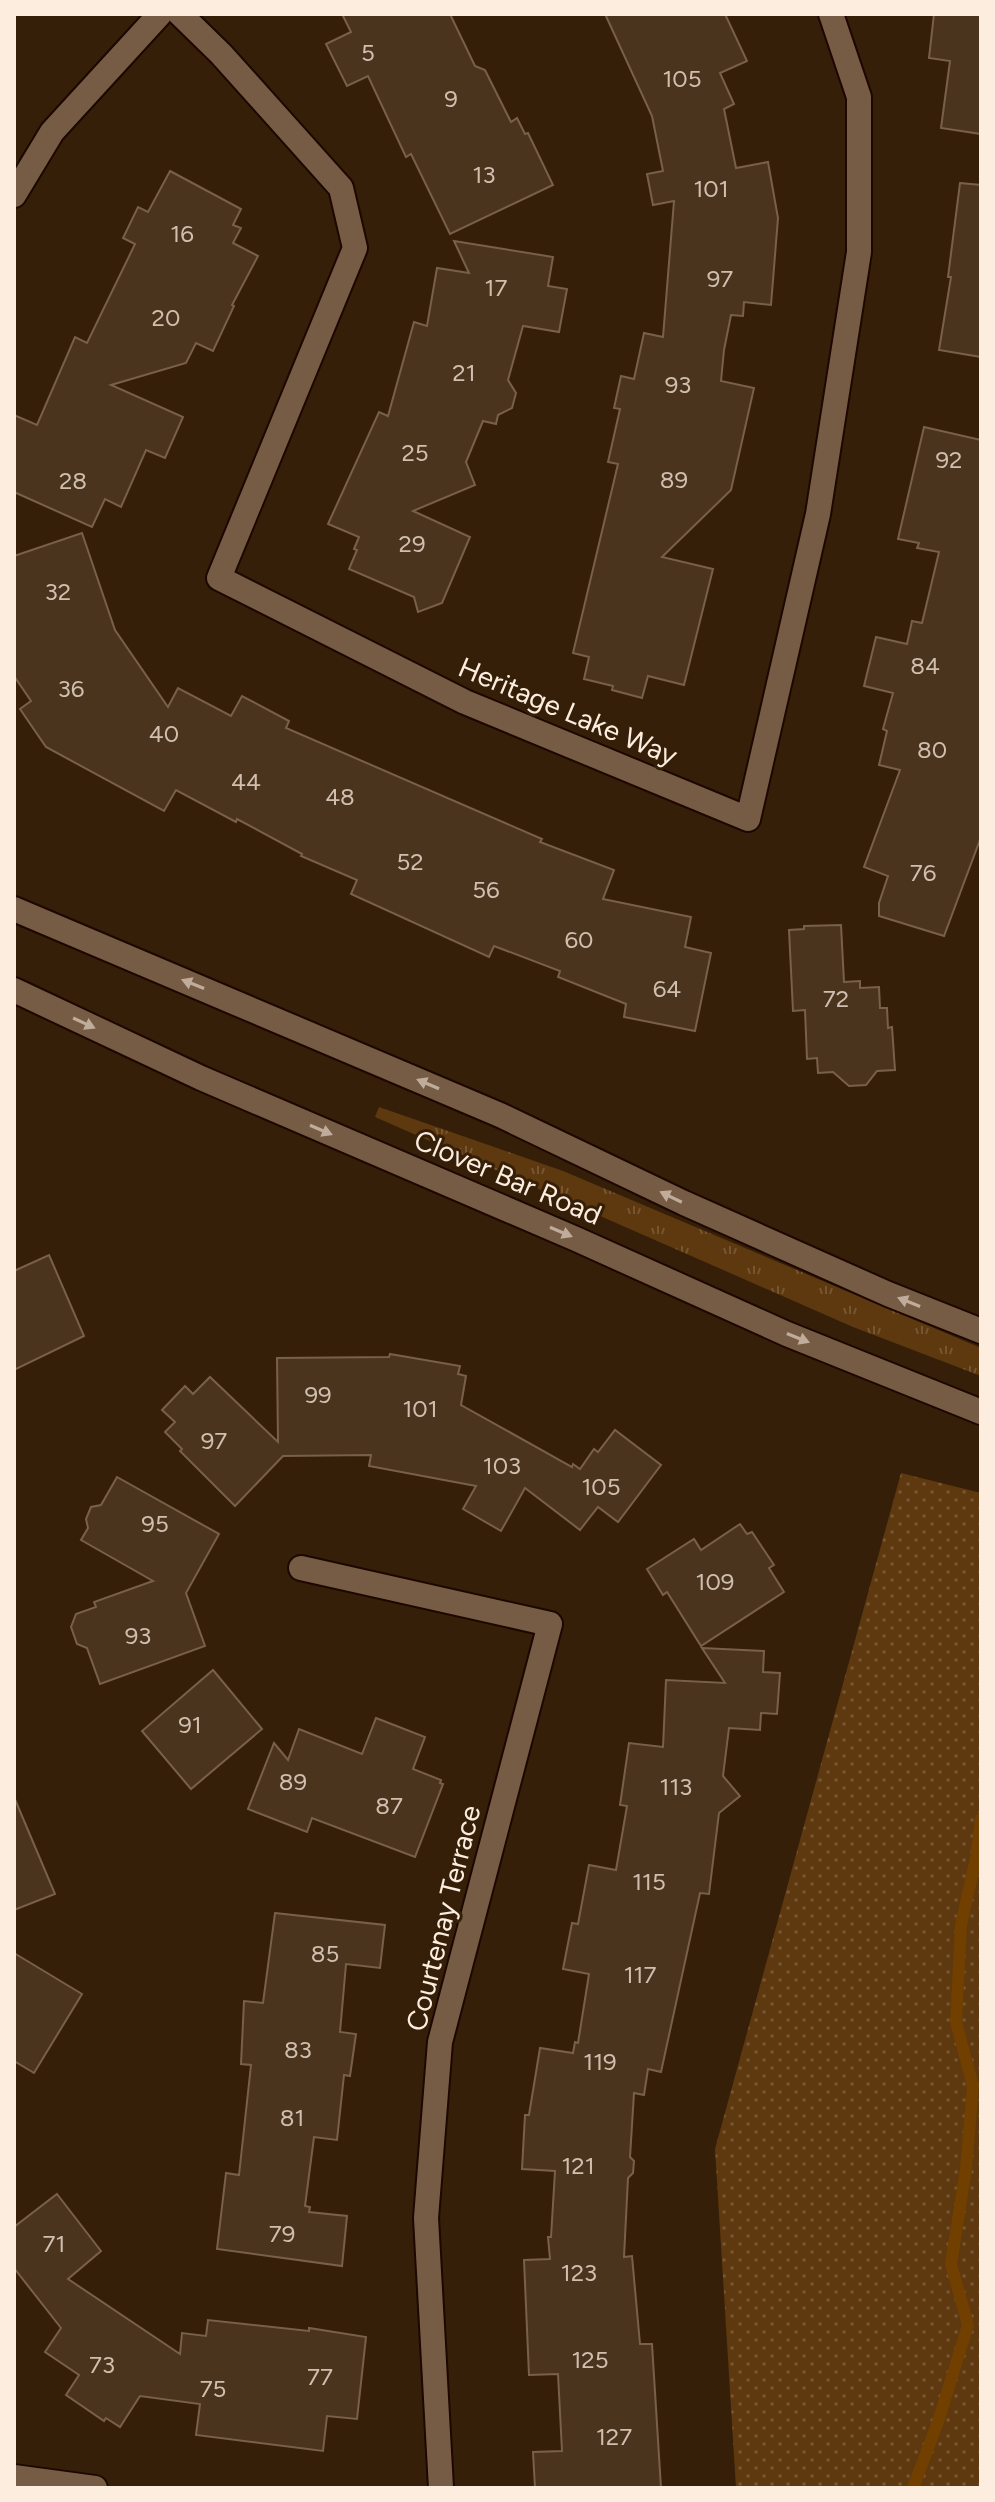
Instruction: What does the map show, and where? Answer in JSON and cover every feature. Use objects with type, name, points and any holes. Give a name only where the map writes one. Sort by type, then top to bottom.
[{"type":"street","points":[[14,195],[52,132],[160,14]]},
{"type":"street","name":"Heritage Lake Way","points":[[180,14],[221,54],[341,188],[355,248],[219,578],[465,702],[748,819],[818,514],[859,252],[859,97],[831,14]]},
{"type":"street","name":"Clover Bar Road","points":[[14,909],[500,1115],[684,1203],[888,1294],[981,1331]]},
{"type":"street","name":"Clover Bar Road","points":[[14,990],[201,1078],[576,1239],[787,1334],[981,1412]]},
{"type":"street","name":"Courtenay Terrace","points":[[301,1568],[550,1624],[440,2042],[426,2218],[441,2488]]},
{"type":"street","points":[[14,2477],[95,2488]]},
{"type":"green space","points":[[379,1107],[563,1171],[981,1348],[981,1376],[853,1327],[375,1117]]},
{"type":"green space","points":[[901,1473],[981,1493],[981,2488],[736,2488],[715,2149]]},
{"type":"building","points":[[342,14],[450,14],[475,66],[485,70],[511,122],[517,118],[525,134],[528,133],[553,185],[450,234],[411,154],[406,157],[368,76],[347,86],[326,44],[351,32]]},
{"type":"building","points":[[605,14],[725,14],[747,61],[720,73],[734,104],[724,109],[736,168],[768,162],[778,218],[771,305],[744,302],[743,316],[731,315],[724,350],[721,381],[754,388],[731,490],[662,557],[713,569],[684,685],[648,676],[642,698],[584,679],[589,657],[573,653],[618,464],[608,462],[620,409],[614,408],[621,376],[634,379],[644,333],[663,337],[674,201],[653,205],[647,174],[663,171],[652,116]]},
{"type":"building","points":[[934,14],[981,14],[981,134],[941,128],[950,61],[929,58]]},
{"type":"building","points":[[170,171],[241,209],[233,225],[241,228],[233,243],[258,256],[232,305],[213,351],[196,343],[186,363],[111,385],[183,417],[165,458],[146,450],[121,507],[105,499],[92,527],[14,492],[14,415],[37,425],[75,337],[87,343],[135,244],[123,238],[138,207],[148,212]]},
{"type":"building","points":[[960,183],[981,185],[981,357],[939,350],[951,277],[948,277]]},
{"type":"building","points":[[454,241],[553,257],[548,286],[567,289],[559,332],[523,326],[508,380],[516,393],[512,408],[498,415],[496,424],[483,421],[466,462],[475,485],[413,511],[470,537],[442,603],[418,612],[414,597],[349,569],[359,537],[328,524],[379,412],[388,416],[414,322],[427,326],[437,268],[469,273]]},
{"type":"building","points":[[924,427],[981,440],[981,837],[944,936],[879,916],[879,903],[888,876],[864,867],[900,770],[879,765],[887,731],[883,729],[893,693],[864,686],[876,637],[907,644],[912,621],[922,623],[939,552],[917,548],[919,543],[898,539]]},
{"type":"building","points":[[82,533],[115,630],[168,707],[178,688],[231,716],[242,696],[289,721],[286,728],[542,839],[540,842],[614,870],[603,899],[691,917],[685,947],[711,953],[695,1031],[624,1017],[626,1004],[558,977],[560,971],[494,946],[489,957],[351,894],[357,880],[301,856],[237,819],[236,822],[176,790],[164,811],[46,747],[20,709],[31,701],[14,676],[14,556]]},
{"type":"building","points":[[841,925],[844,982],[860,981],[860,988],[879,987],[880,1008],[887,1008],[888,1028],[892,1027],[895,1070],[877,1071],[866,1085],[849,1086],[833,1072],[818,1073],[817,1058],[807,1059],[805,1010],[793,1011],[789,930],[804,929],[804,926]]},
{"type":"building","points":[[49,1255],[84,1336],[14,1370],[14,1271]]},
{"type":"building","points":[[390,1354],[460,1366],[458,1374],[466,1376],[461,1405],[572,1467],[573,1464],[580,1469],[594,1449],[598,1452],[615,1430],[661,1465],[618,1522],[598,1507],[580,1530],[525,1488],[501,1531],[463,1509],[476,1486],[369,1466],[371,1455],[283,1456],[235,1506],[165,1432],[175,1422],[162,1410],[185,1386],[193,1394],[210,1377],[278,1442],[277,1358],[389,1357]]},
{"type":"building","points":[[117,1477],[219,1534],[186,1593],[205,1646],[100,1684],[87,1648],[77,1644],[71,1627],[76,1614],[96,1607],[94,1602],[153,1581],[81,1540],[88,1528],[86,1519],[91,1507],[101,1505]]},
{"type":"building","points":[[740,1524],[747,1534],[752,1532],[774,1565],[769,1568],[784,1592],[701,1646],[667,1592],[663,1595],[647,1569],[694,1539],[701,1550]]},
{"type":"building","points":[[702,1648],[764,1651],[763,1672],[780,1673],[777,1714],[761,1713],[760,1730],[729,1728],[723,1776],[740,1796],[719,1813],[709,1894],[700,1893],[661,2072],[648,2069],[644,2095],[634,2093],[630,2157],[634,2161],[633,2173],[628,2178],[624,2257],[632,2256],[640,2344],[652,2344],[661,2488],[535,2488],[533,2452],[562,2451],[558,2374],[529,2375],[524,2260],[550,2259],[548,2237],[551,2237],[555,2171],[522,2169],[525,2115],[529,2115],[540,2048],[573,2053],[575,2042],[578,2043],[589,1974],[563,1969],[572,1923],[578,1924],[589,1865],[616,1870],[627,1806],[620,1805],[629,1743],[663,1747],[666,1680],[725,1683]]},
{"type":"building","points":[[213,1670],[262,1729],[191,1789],[142,1731]]},
{"type":"building","points":[[376,1718],[425,1737],[413,1769],[441,1780],[443,1784],[415,1857],[312,1818],[307,1832],[248,1809],[274,1743],[288,1760],[299,1729],[362,1754]]},
{"type":"building","points":[[14,1797],[55,1894],[14,1910]]},
{"type":"building","points":[[275,1913],[385,1925],[380,1968],[346,1964],[340,2032],[356,2034],[350,2076],[344,2075],[337,2140],[314,2137],[305,2206],[310,2207],[309,2212],[347,2216],[342,2266],[217,2249],[226,2173],[239,2175],[251,2065],[241,2064],[244,2001],[263,2003]]},
{"type":"building","points":[[14,1953],[82,1994],[34,2073],[14,2061]]},
{"type":"building","points":[[57,2194],[101,2251],[68,2279],[180,2354],[182,2333],[206,2336],[208,2320],[309,2331],[309,2328],[366,2337],[357,2419],[327,2416],[323,2451],[196,2435],[200,2404],[140,2396],[120,2427],[106,2418],[104,2421],[66,2395],[79,2375],[45,2352],[61,2328],[14,2268],[14,2227]]},
{"type":"waterway","points":[[913,2488],[938,2422],[968,2325],[951,2264],[966,2169],[973,2086],[956,2022],[961,1925],[981,1819]]}]
